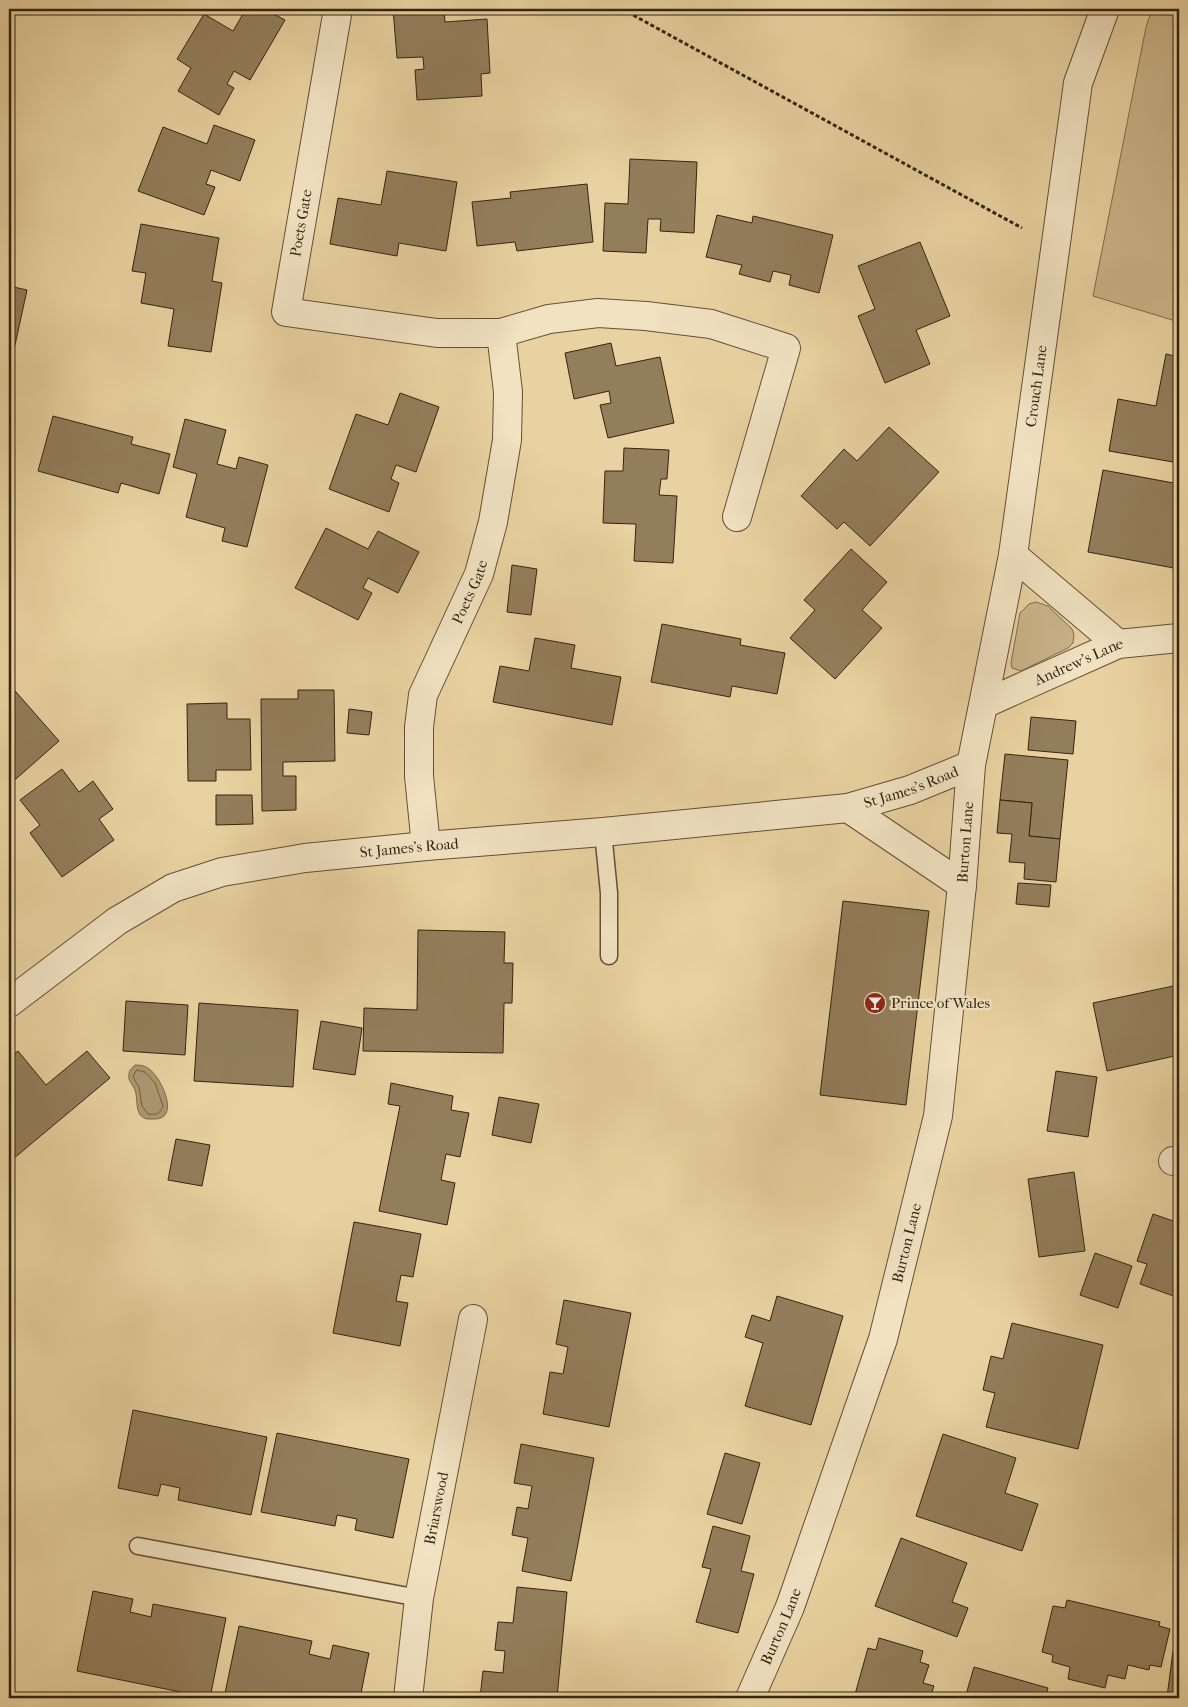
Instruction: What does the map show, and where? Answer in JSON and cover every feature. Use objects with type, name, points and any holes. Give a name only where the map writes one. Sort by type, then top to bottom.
[{"type":"street","name":"Poets Gate","points":[[338,9],[286,312],[437,333],[501,333],[549,320],[598,313],[646,316],[711,324],[786,348],[736,517]]},
{"type":"street","name":"Crouch Lane","points":[[971,765],[1013,555],[1078,83],[1105,9]]},
{"type":"street","name":"Poets Gate","points":[[426,846],[419,776],[419,727],[423,695],[479,574],[493,522],[507,440],[508,392],[501,333]]},
{"type":"street","points":[[1013,555],[1118,644]]},
{"type":"street","name":"Andrew's Lane","points":[[984,704],[1118,644],[1179,638]]},
{"type":"street","name":"St James's Road","points":[[9,1003],[117,921],[173,888],[222,872],[304,858],[848,808],[910,790],[971,765]]},
{"type":"street","name":"Burton Lane","points":[[750,1698],[790,1607],[884,1340],[938,1116],[962,885],[971,765]]},
{"type":"street","name":"St James's Road","points":[[848,808],[962,885]]},
{"type":"street","name":"Briarswood","points":[[408,1698],[419,1598],[473,1319]]},
{"type":"lane","points":[[603,832],[609,893],[609,956]]},
{"type":"lane","points":[[138,1546],[419,1598]]},
{"type":"path","points":[[622,9],[1055,246]]},
{"type":"shaded area","points":[[1152,9],[1179,9],[1179,322],[1093,296],[1146,27]]},
{"type":"shaded area","points":[[1036,602],[1048,606],[1072,629],[1074,635],[1073,643],[1068,648],[1021,671],[1012,668],[1011,663],[1020,613],[1029,604]]},
{"type":"water","points":[[135,1065],[151,1070],[164,1090],[168,1105],[167,1111],[161,1118],[146,1119],[139,1113],[136,1092],[129,1078],[130,1071]]},
{"type":"building","points":[[246,9],[264,9],[285,20],[250,80],[234,71],[227,84],[234,88],[219,115],[178,91],[191,68],[177,59],[204,14],[233,31]]},
{"type":"building","points":[[393,9],[444,9],[445,22],[487,19],[490,73],[481,74],[482,96],[417,100],[415,70],[424,69],[423,57],[397,58]]},
{"type":"building","points":[[214,125],[255,140],[240,181],[211,170],[206,184],[215,187],[204,215],[138,191],[163,127],[207,144]]},
{"type":"building","points":[[630,159],[697,162],[694,233],[660,231],[661,219],[648,219],[646,253],[603,251],[605,203],[628,204]]},
{"type":"building","points":[[387,171],[457,182],[446,251],[399,243],[397,256],[330,244],[338,198],[381,205]]},
{"type":"building","points":[[587,184],[593,242],[517,251],[515,242],[477,246],[472,202],[511,198],[510,192]]},
{"type":"building","points":[[717,215],[752,223],[753,216],[833,235],[819,293],[789,285],[791,275],[773,271],[770,282],[739,274],[742,265],[706,257]]},
{"type":"building","points":[[141,224],[219,238],[212,281],[222,283],[211,352],[168,346],[174,309],[141,303],[146,273],[132,271]]},
{"type":"building","points":[[920,242],[950,316],[916,330],[930,364],[885,383],[858,316],[875,309],[858,266]]},
{"type":"building","points":[[9,286],[27,290],[15,345],[9,344]]},
{"type":"building","points":[[611,343],[616,366],[660,357],[674,423],[608,438],[600,405],[611,403],[609,391],[574,399],[565,353]]},
{"type":"building","points":[[1166,354],[1179,357],[1179,463],[1109,451],[1118,399],[1156,406]]},
{"type":"building","points":[[400,393],[439,407],[416,472],[396,465],[391,479],[399,483],[389,512],[329,489],[356,414],[388,425]]},
{"type":"building","points":[[53,416],[133,437],[131,444],[170,454],[159,494],[121,483],[118,493],[38,471]]},
{"type":"building","points":[[185,419],[226,430],[217,464],[236,469],[239,457],[268,465],[247,547],[222,541],[225,528],[186,517],[197,474],[173,467]]},
{"type":"building","points":[[889,427],[939,472],[870,546],[844,522],[837,529],[801,496],[844,449],[857,461]]},
{"type":"building","points":[[624,448],[669,450],[667,479],[661,479],[659,495],[677,496],[673,563],[634,561],[636,524],[603,523],[605,471],[623,471]]},
{"type":"building","points":[[1103,470],[1179,484],[1179,569],[1088,552]]},
{"type":"building","points":[[326,528],[368,549],[378,531],[419,552],[398,593],[368,578],[363,588],[372,593],[358,620],[295,588]]},
{"type":"building","points":[[851,549],[887,582],[862,610],[882,628],[835,679],[790,638],[815,610],[804,600]]},
{"type":"building","points":[[512,565],[537,569],[531,615],[507,612]]},
{"type":"building","points":[[662,624],[741,639],[740,645],[785,653],[777,694],[732,686],[730,697],[651,682]]},
{"type":"building","points":[[535,638],[575,645],[571,668],[621,677],[612,725],[493,702],[500,666],[529,671]]},
{"type":"building","points":[[9,684],[59,741],[9,785]]},
{"type":"building","points":[[298,690],[334,690],[335,761],[283,762],[283,776],[296,776],[296,810],[262,811],[261,699],[298,699]]},
{"type":"building","points":[[227,703],[227,719],[250,719],[251,770],[216,770],[216,781],[188,781],[187,704]]},
{"type":"building","points":[[349,709],[372,712],[369,735],[347,733]]},
{"type":"building","points":[[1031,717],[1076,721],[1073,754],[1028,750]]},
{"type":"building","points":[[1005,754],[1068,760],[1060,839],[1029,836],[1032,803],[1000,800]]},
{"type":"building","points":[[62,769],[79,792],[93,781],[113,809],[99,819],[114,840],[62,877],[30,833],[40,825],[20,800]]},
{"type":"building","points":[[216,795],[252,795],[253,824],[216,825]]},
{"type":"building","points":[[1000,800],[1032,803],[1029,836],[1060,839],[1056,882],[1024,879],[1025,863],[1009,862],[1012,834],[997,833]]},
{"type":"building","points":[[1018,883],[1051,885],[1049,907],[1016,904]]},
{"type":"building","name":"Prince of Wales","points":[[843,901],[929,911],[906,1105],[820,1095]]},
{"type":"building","points":[[418,930],[505,932],[504,963],[513,963],[512,1003],[504,1003],[503,1053],[363,1051],[364,1008],[417,1010]]},
{"type":"building","points":[[1178,985],[1179,1055],[1107,1071],[1093,1003]]},
{"type":"building","points":[[126,1001],[188,1005],[185,1055],[123,1051]]},
{"type":"building","points":[[199,1003],[298,1010],[293,1087],[194,1081]]},
{"type":"building","points":[[321,1021],[362,1028],[355,1075],[313,1069]]},
{"type":"building","points":[[18,1051],[46,1085],[87,1051],[110,1078],[13,1159],[9,1154],[9,1058]]},
{"type":"building","points":[[1056,1071],[1097,1077],[1088,1137],[1047,1131]]},
{"type":"building","points":[[391,1083],[453,1096],[451,1110],[469,1113],[460,1157],[446,1154],[441,1180],[455,1183],[447,1225],[379,1211],[400,1106],[388,1104]]},
{"type":"building","points":[[499,1097],[539,1104],[531,1143],[492,1135]]},
{"type":"building","points":[[176,1139],[210,1145],[202,1186],[168,1180]]},
{"type":"building","points":[[1074,1172],[1085,1251],[1039,1257],[1028,1179]]},
{"type":"building","points":[[1153,1214],[1179,1223],[1179,1298],[1140,1284],[1147,1264],[1137,1261]]},
{"type":"building","points":[[354,1222],[421,1234],[413,1277],[401,1275],[396,1301],[408,1303],[400,1346],[333,1333]]},
{"type":"building","points":[[1095,1253],[1132,1266],[1118,1308],[1080,1295]]},
{"type":"building","points":[[777,1296],[843,1316],[811,1425],[745,1406],[763,1343],[745,1337],[752,1315],[770,1321]]},
{"type":"building","points":[[564,1300],[631,1313],[609,1427],[543,1414],[550,1372],[563,1374],[568,1347],[556,1344]]},
{"type":"building","points":[[1012,1323],[1103,1345],[1078,1449],[986,1427],[995,1393],[983,1390],[991,1356],[1003,1359]]},
{"type":"building","points":[[133,1410],[267,1437],[251,1515],[178,1500],[180,1488],[161,1484],[158,1496],[118,1488]]},
{"type":"building","points":[[277,1433],[409,1459],[393,1538],[355,1530],[357,1519],[337,1515],[335,1526],[261,1512]]},
{"type":"building","points":[[943,1434],[1016,1458],[1005,1493],[1038,1504],[1022,1551],[916,1516]]},
{"type":"building","points":[[521,1444],[594,1458],[571,1581],[522,1571],[528,1538],[512,1535],[517,1507],[528,1509],[532,1486],[514,1483]]},
{"type":"building","points":[[725,1453],[760,1463],[742,1524],[707,1514]]},
{"type":"building","points":[[713,1526],[750,1536],[741,1571],[754,1574],[738,1633],[696,1622],[711,1569],[702,1567]]},
{"type":"building","points":[[901,1538],[967,1563],[952,1602],[968,1608],[957,1637],[875,1606]]},
{"type":"building","points":[[517,1587],[567,1592],[557,1698],[480,1698],[483,1671],[503,1673],[505,1651],[495,1650],[498,1622],[513,1623]]},
{"type":"building","points":[[93,1591],[133,1599],[130,1612],[151,1617],[153,1604],[226,1618],[210,1698],[77,1671]]},
{"type":"building","points":[[1067,1600],[1160,1622],[1159,1626],[1170,1629],[1161,1667],[1150,1665],[1149,1670],[1128,1665],[1125,1679],[1108,1675],[1105,1688],[1068,1679],[1070,1667],[1052,1662],[1053,1655],[1042,1652],[1053,1606],[1065,1608]]},
{"type":"building","points":[[239,1626],[312,1641],[309,1654],[330,1659],[333,1645],[369,1653],[360,1698],[224,1698]]},
{"type":"building","points":[[879,1638],[923,1651],[920,1662],[929,1665],[923,1683],[934,1686],[930,1698],[854,1698],[868,1648],[876,1650]]},
{"type":"building","points":[[1173,1651],[1179,1651],[1179,1698],[1167,1697]]},
{"type":"building","points":[[974,1667],[1048,1688],[1045,1698],[965,1698]]},
{"type":"place","name":"Prince of Wales","points":[[875,1003]]}]
